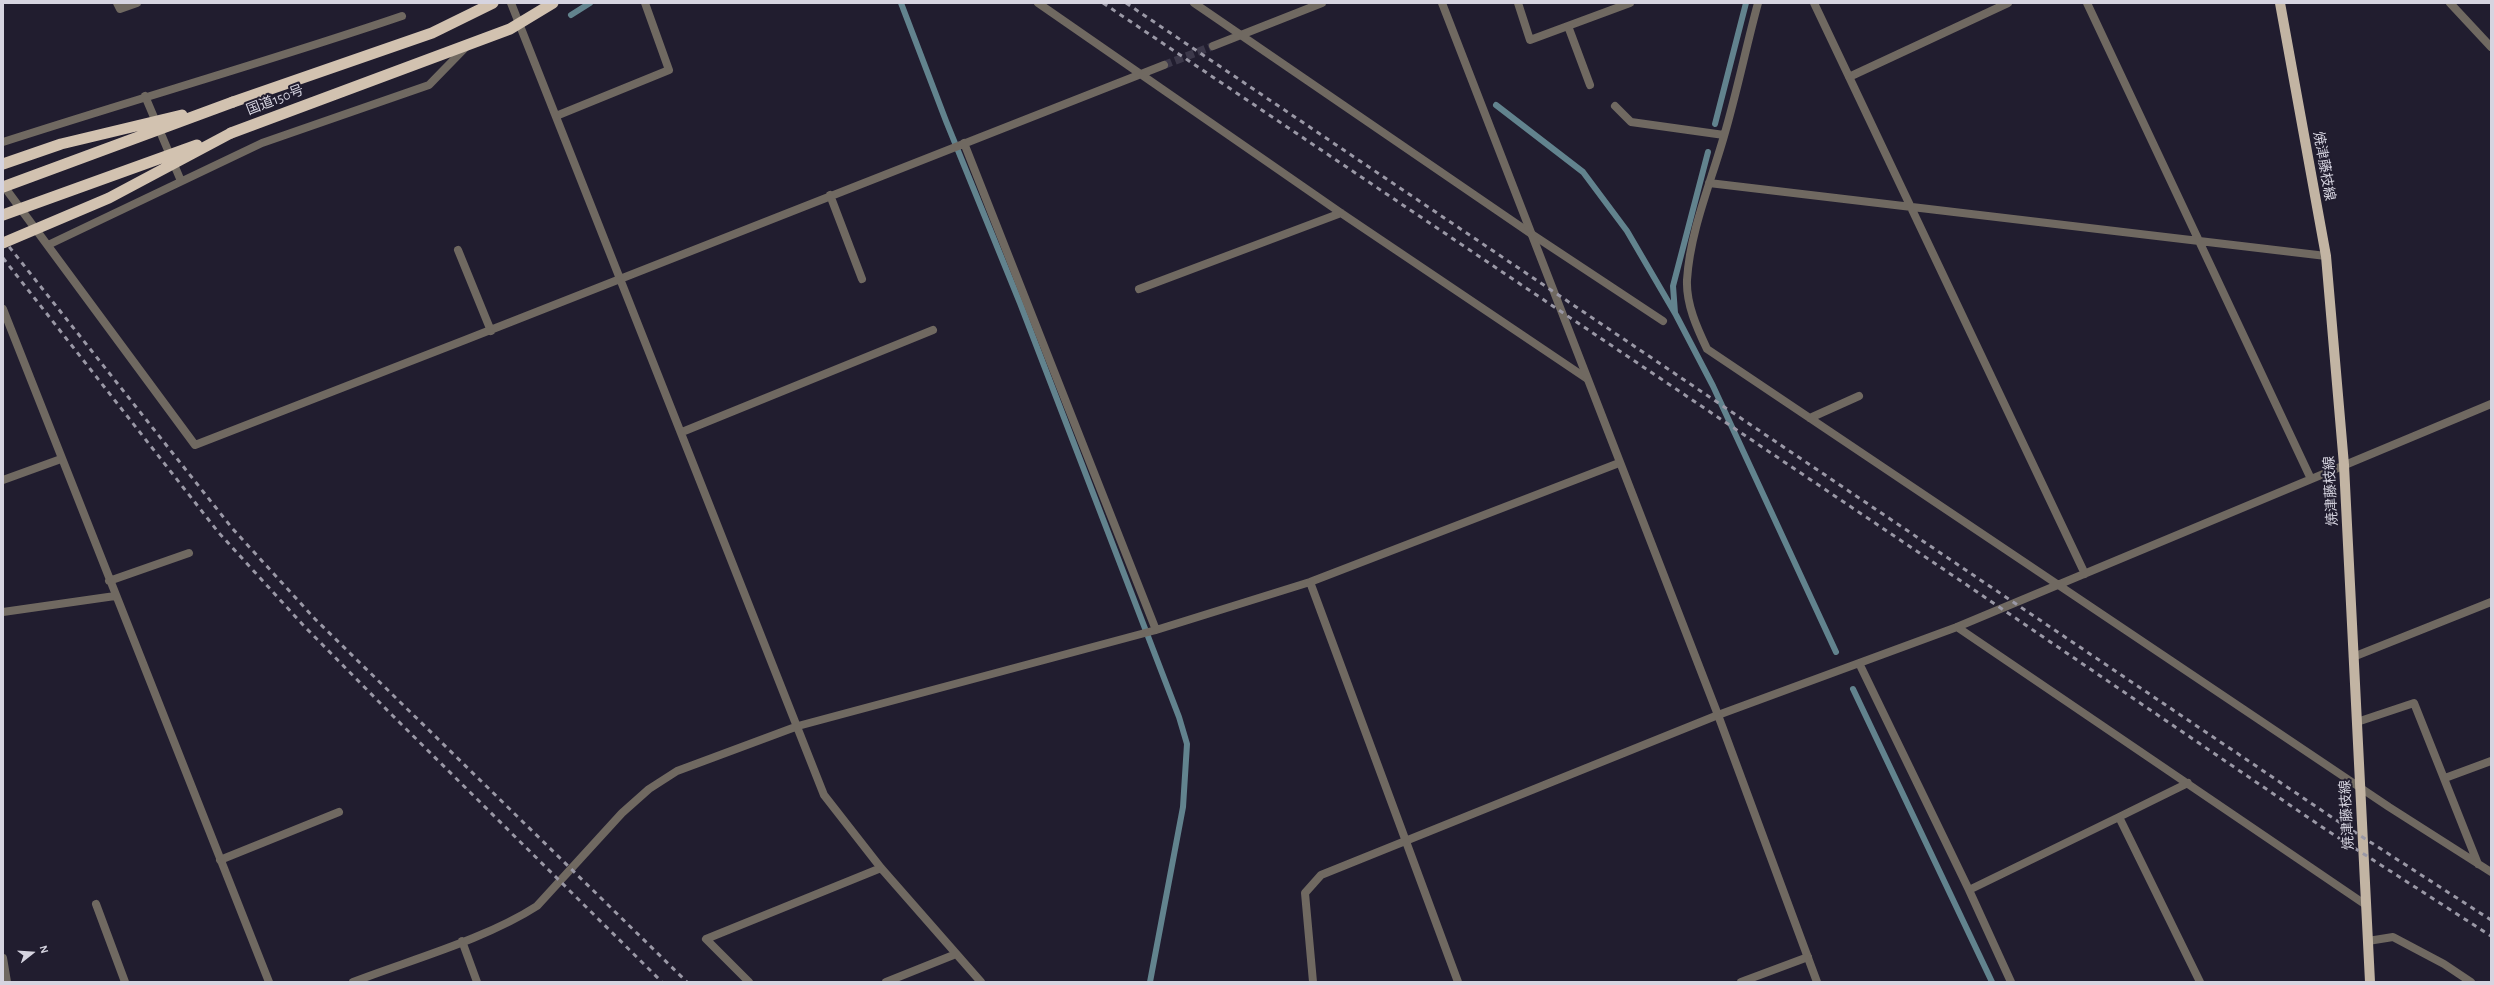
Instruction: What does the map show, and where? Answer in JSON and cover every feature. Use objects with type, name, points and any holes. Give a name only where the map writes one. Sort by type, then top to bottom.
[{"type":"highway","name":"国道150号","points":[[3,186],[233,102],[432,33],[493,3]]},
{"type":"highway","name":"国道150号","points":[[3,215],[232,133],[469,44],[519,24],[553,3]]},
{"type":"highway","points":[[3,164],[61,144],[233,102]]},
{"type":"highway","points":[[3,243],[109,198],[232,133]]},
{"type":"main road","name":"焼津藤枝線","points":[[2280,3],[2326,256],[2344,465],[2370,982]]},
{"type":"street","points":[[117,3],[120,9],[137,3]]},
{"type":"street","points":[[511,3],[621,277],[824,794],[880,868],[981,982]]},
{"type":"street","points":[[556,116],[669,70],[645,3]]},
{"type":"street","points":[[1040,3],[1341,213],[1586,378]]},
{"type":"street","points":[[1194,3],[1530,233],[1663,321]]},
{"type":"street","points":[[1213,46],[1322,3]]},
{"type":"street","points":[[1442,3],[1586,378],[1718,715],[1817,982]]},
{"type":"street","points":[[1518,3],[1530,40],[1630,3]]},
{"type":"street","points":[[1758,3],[1724,135],[1709,183],[1690,256],[1687,281],[1696,324],[1707,349],[2058,586],[2491,872]]},
{"type":"street","points":[[1814,3],[2085,574]]},
{"type":"street","points":[[1849,77],[2008,3]]},
{"type":"street","points":[[2087,3],[2197,241],[2311,479]]},
{"type":"street","points":[[2450,3],[2491,47]]},
{"type":"street","points":[[3,142],[146,96],[315,46],[402,16]]},
{"type":"street","points":[[1568,26],[1590,85]]},
{"type":"street","points":[[48,245],[181,180],[262,143],[428,85],[469,44]]},
{"type":"street","points":[[3,186],[195,445],[491,331],[621,277],[1164,65]]},
{"type":"street","points":[[146,96],[181,180]]},
{"type":"street","points":[[1615,106],[1631,122],[1724,135]]},
{"type":"street","points":[[964,143],[1156,630]]},
{"type":"street","points":[[1709,183],[2326,256]]},
{"type":"street","points":[[830,196],[862,279]]},
{"type":"street","points":[[1139,289],[1341,213]]},
{"type":"street","points":[[458,250],[491,331]]},
{"type":"street","points":[[3,310],[269,982]]},
{"type":"street","points":[[682,432],[933,330]]},
{"type":"street","points":[[1810,418],[1859,396]]},
{"type":"street","points":[[1313,982],[1305,893],[1321,875],[1718,715],[1957,627],[2491,404]]},
{"type":"street","points":[[3,480],[61,459]]},
{"type":"street","points":[[352,982],[462,941],[522,915],[537,906],[622,813],[649,789],[677,771],[798,726],[1138,633],[1156,630],[1310,582],[1619,463]]},
{"type":"street","points":[[109,581],[189,553]]},
{"type":"street","points":[[1310,582],[1458,982]]},
{"type":"street","points":[[3,612],[115,596]]},
{"type":"street","points":[[2353,657],[2491,602]]},
{"type":"street","points":[[1957,627],[2366,905]]},
{"type":"street","points":[[1859,663],[1969,890],[2011,982]]},
{"type":"street","points":[[2356,722],[2414,703],[2478,864]]},
{"type":"street","points":[[2445,778],[2491,761]]},
{"type":"street","points":[[1969,890],[2188,783]]},
{"type":"street","points":[[220,860],[339,812]]},
{"type":"street","points":[[2119,817],[2200,982]]},
{"type":"street","points":[[749,982],[706,939],[880,868]]},
{"type":"street","points":[[96,904],[125,982]]},
{"type":"street","points":[[2368,941],[2393,937],[2444,964],[2471,982]]},
{"type":"street","points":[[462,941],[477,982]]},
{"type":"street","points":[[886,982],[956,954]]},
{"type":"street","points":[[1741,982],[1808,957]]},
{"type":"street","points":[[3,958],[7,982]]},
{"type":"waterway","points":[[571,15],[590,3]]},
{"type":"waterway","points":[[901,3],[946,121],[1020,303],[1179,717],[1187,744],[1183,807],[1150,982]]},
{"type":"waterway","points":[[1715,124],[1746,3]]},
{"type":"waterway","points":[[1496,105],[1583,172],[1627,231],[1676,315],[1713,386],[1836,652]]},
{"type":"waterway","points":[[1675,313],[1673,286],[1708,152]]},
{"type":"waterway","points":[[1853,689],[1992,982]]},
{"type":"tunnel","points":[[1164,65],[1213,46]]},
{"type":"railway","points":[[1103,3],[1961,581],[2325,829],[2491,936]]},
{"type":"railway","points":[[1126,3],[2333,818],[2491,920]]},
{"type":"railway","points":[[3,239],[232,528],[315,619],[687,982]]},
{"type":"railway","points":[[3,258],[219,533],[304,626],[662,982]]}]
